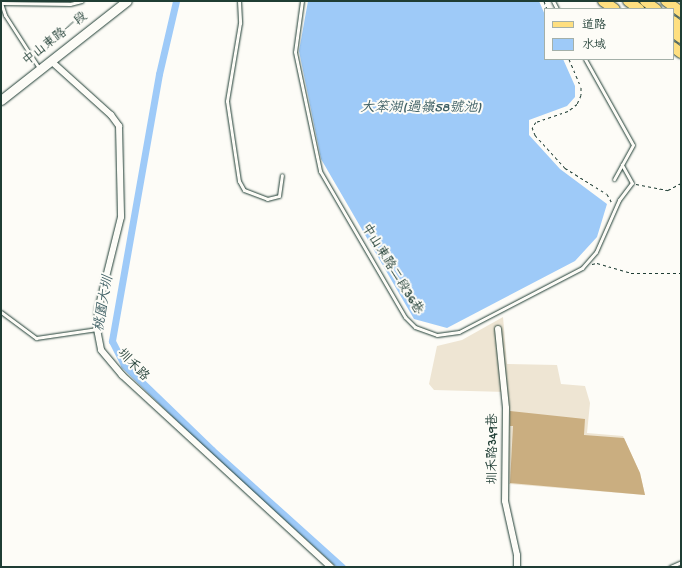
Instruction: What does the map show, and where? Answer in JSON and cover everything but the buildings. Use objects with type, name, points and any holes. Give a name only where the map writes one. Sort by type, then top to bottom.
[{"type":"main road","name":"中山東路一段","points":[[1,100],[127,1]]},
{"type":"main road","points":[[603,1],[614,8]]},
{"type":"main road","points":[[628,1],[638,8]]},
{"type":"main road","points":[[645,1],[655,8]]},
{"type":"main road","points":[[666,1],[681,12]]},
{"type":"street","name":"圳禾路","points":[[51,61],[111,115],[119,126],[121,217],[98,309],[97,329],[101,350],[122,375],[331,567]]},
{"type":"street","name":"圳禾路349巷","points":[[498,329],[506,408],[505,501],[517,555],[517,567]]},
{"type":"lane","points":[[40,70],[5,15],[1,3],[70,4],[82,1]]},
{"type":"lane","points":[[239,1],[240,23],[227,101],[239,181],[244,190],[266,199],[279,196],[282,175]]},
{"type":"lane","name":"中山東路二段36巷","points":[[302,1],[295,52],[320,171],[405,317],[415,328],[437,335],[459,332],[582,268],[596,252],[614,212],[632,183]]},
{"type":"lane","points":[[586,60],[633,145],[614,179]]},
{"type":"lane","points":[[622,165],[632,183]]},
{"type":"lane","points":[[1,312],[36,338],[97,329]]},
{"type":"lane","points":[[670,567],[681,562]]},
{"type":"path","points":[[569,60],[581,87],[581,95],[577,104],[568,111],[536,122],[532,127],[535,135],[565,168],[607,194],[614,212]]},
{"type":"path","points":[[632,183],[668,190],[681,183]]},
{"type":"path","points":[[582,268],[597,263],[631,273],[681,273]]},
{"type":"shaded area","points":[[503,317],[507,364],[557,365],[561,384],[585,386],[590,403],[587,433],[623,436],[640,473],[645,495],[509,484],[506,392],[434,390],[429,384],[437,346],[462,340]]},
{"type":"water","name":"大笨湖(過嶺58號池)","points":[[308,1],[539,1],[544,13],[544,60],[563,60],[575,86],[575,97],[567,106],[529,120],[529,135],[560,169],[607,204],[597,237],[575,261],[447,328],[414,319],[321,159],[299,51]]},
{"type":"waterway","name":"桃園大圳","points":[[176,1],[159,74],[112,341],[124,365],[212,450],[342,567]]}]
